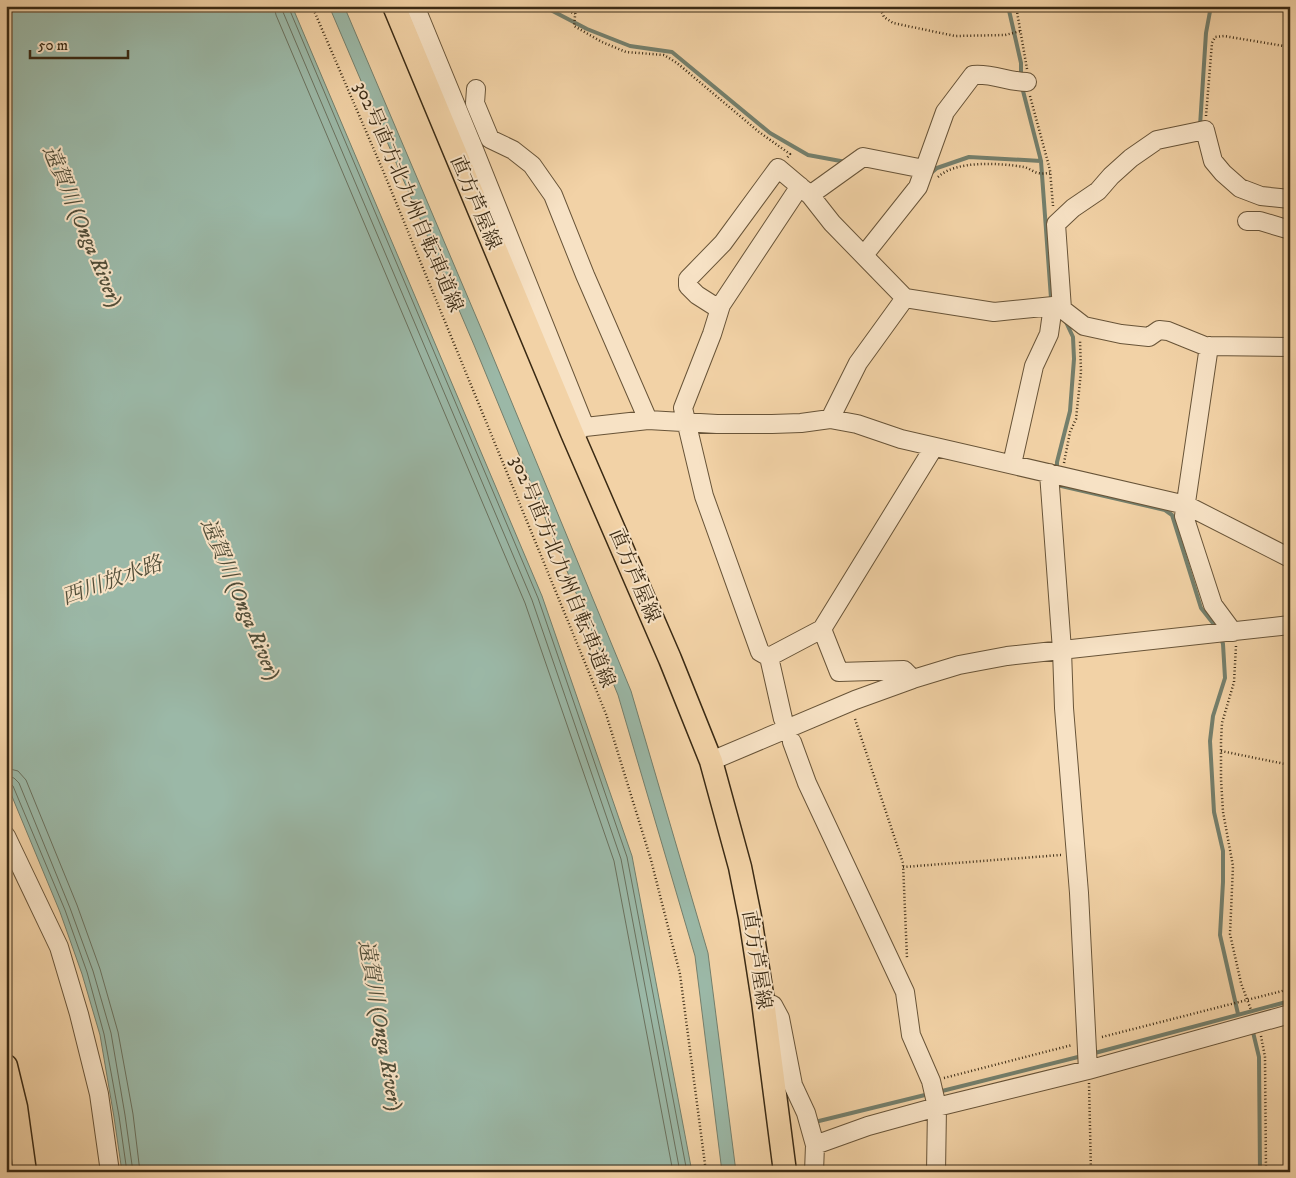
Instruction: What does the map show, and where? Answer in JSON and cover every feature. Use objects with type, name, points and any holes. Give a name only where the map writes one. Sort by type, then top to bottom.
[{"type":"main road","name":"直方芦屋線","points":[[394,6],[578,430],[710,762],[740,867],[763,1001],[785,1172]]},
{"type":"main road","points":[[6,1066],[16,1107],[25,1172]]},
{"type":"street","points":[[414,6],[468,135],[578,430],[648,420],[717,424],[772,424],[830,419],[857,424],[901,440],[1186,505],[1290,558]]},
{"type":"street","points":[[864,256],[918,187],[945,112],[973,75],[984,74],[1015,82],[1027,82]]},
{"type":"street","points":[[476,89],[475,103],[490,139]]},
{"type":"street","points":[[1012,464],[1034,366],[1049,334],[1058,307],[1056,224],[1073,208],[1098,191],[1131,158],[1157,140],[1205,130],[1212,161],[1240,188],[1262,196],[1290,199]]},
{"type":"street","points":[[468,135],[490,139],[513,150],[532,165],[553,195],[585,275],[648,420]]},
{"type":"street","points":[[783,719],[769,657],[760,652],[704,496],[683,408],[712,334],[719,309],[805,190],[863,156],[922,176]]},
{"type":"street","points":[[719,309],[697,295],[688,286],[688,279],[723,243],[778,168],[805,190],[832,223],[905,298],[994,312],[1058,307],[1084,326],[1130,335],[1149,337],[1159,330],[1168,331],[1205,346],[1290,347]]},
{"type":"street","points":[[1246,221],[1260,221],[1290,230]]},
{"type":"street","points":[[830,419],[858,363],[905,298]]},
{"type":"street","points":[[1209,346],[1184,516],[1213,605],[1233,632]]},
{"type":"street","points":[[769,657],[822,629],[934,447]]},
{"type":"street","points":[[1056,475],[1064,708],[1076,854],[1088,1070]]},
{"type":"street","points":[[710,762],[855,700],[959,664],[1006,656],[1290,625]]},
{"type":"street","points":[[822,629],[838,672],[904,670],[913,679]]},
{"type":"street","points":[[792,742],[807,783],[904,992],[911,1035],[931,1081],[936,1107],[936,1172]]},
{"type":"street","points":[[6,836],[59,948],[79,1014],[99,1094],[110,1172]]},
{"type":"street","points":[[763,1001],[773,1005],[780,1018],[793,1085],[806,1114],[815,1145],[814,1172]]},
{"type":"street","points":[[815,1145],[868,1126],[936,1107],[1088,1070],[1290,1014]]},
{"type":"path","name":"302号直方北九州自転車道線","points":[[312,6],[384,173],[606,714],[651,860],[680,974],[706,1172]]},
{"type":"path","points":[[559,6],[575,14]]},
{"type":"path","points":[[576,6],[574,26],[602,42],[626,52],[664,55],[759,132],[790,154],[778,168]]},
{"type":"path","points":[[879,6],[884,18],[893,23],[955,36],[1006,35],[1021,31]]},
{"type":"path","points":[[1016,6],[1028,88],[1050,174],[1056,224]]},
{"type":"path","points":[[1205,130],[1212,42],[1215,37],[1224,36],[1290,47]]},
{"type":"path","points":[[922,176],[929,185],[941,174],[960,166],[971,164],[1026,167],[1038,173],[1050,174]]},
{"type":"path","points":[[1056,475],[1064,460],[1070,432],[1076,419],[1081,372],[1078,322]]},
{"type":"path","points":[[1233,632],[1236,642],[1234,675],[1222,723],[1221,751],[1223,812],[1233,866],[1230,934],[1241,983],[1263,1041],[1266,1057],[1266,1172]]},
{"type":"path","points":[[855,719],[903,867],[907,961]]},
{"type":"path","points":[[1221,751],[1290,765]]},
{"type":"path","points":[[903,867],[1076,854]]},
{"type":"path","points":[[1249,999],[1290,989]]},
{"type":"path","points":[[1088,1070],[1091,1172]]},
{"type":"water","points":[[6,6],[292,6],[542,596],[632,856],[692,1172],[122,1172],[100,1035],[82,974],[60,912],[6,782]]},
{"type":"water","points":[[329,6],[344,6],[486,340],[631,691],[708,953],[736,1172],[722,1172],[695,956],[618,695],[474,345]]},
{"type":"waterway","points":[[543,6],[587,29],[630,46],[672,52],[770,133],[808,155],[846,162]]},
{"type":"waterway","points":[[1008,6],[1021,63],[1021,78]]},
{"type":"waterway","points":[[1200,126],[1206,33],[1211,6]]},
{"type":"waterway","points":[[1022,87],[1041,161],[1051,298],[1053,302]]},
{"type":"waterway","points":[[930,174],[937,168],[969,157],[1041,161]]},
{"type":"waterway","points":[[1057,470],[1057,462],[1070,411],[1074,359],[1073,337],[1065,320]]},
{"type":"waterway","points":[[1057,484],[1165,510],[1172,515],[1201,608],[1216,627]]},
{"type":"waterway","points":[[1221,638],[1225,678],[1213,716],[1210,741],[1214,812],[1223,851],[1220,935],[1238,1014]]},
{"type":"waterway","points":[[1091,1054],[1290,1001]]},
{"type":"waterway","points":[[1252,1028],[1259,1057],[1260,1172]]},
{"type":"waterway","points":[[938,1092],[1082,1056]]},
{"type":"waterway","points":[[819,1121],[929,1094]]},
{"type":"water label","name":"遠賀川 (Onga River)","points":[[82,226]]},
{"type":"water label","name":"西川放水路","points":[[112,581]]},
{"type":"water label","name":"遠賀川 (Onga River)","points":[[240,599]]},
{"type":"water label","name":"遠賀川 (Onga River)","points":[[380,1025]]}]
